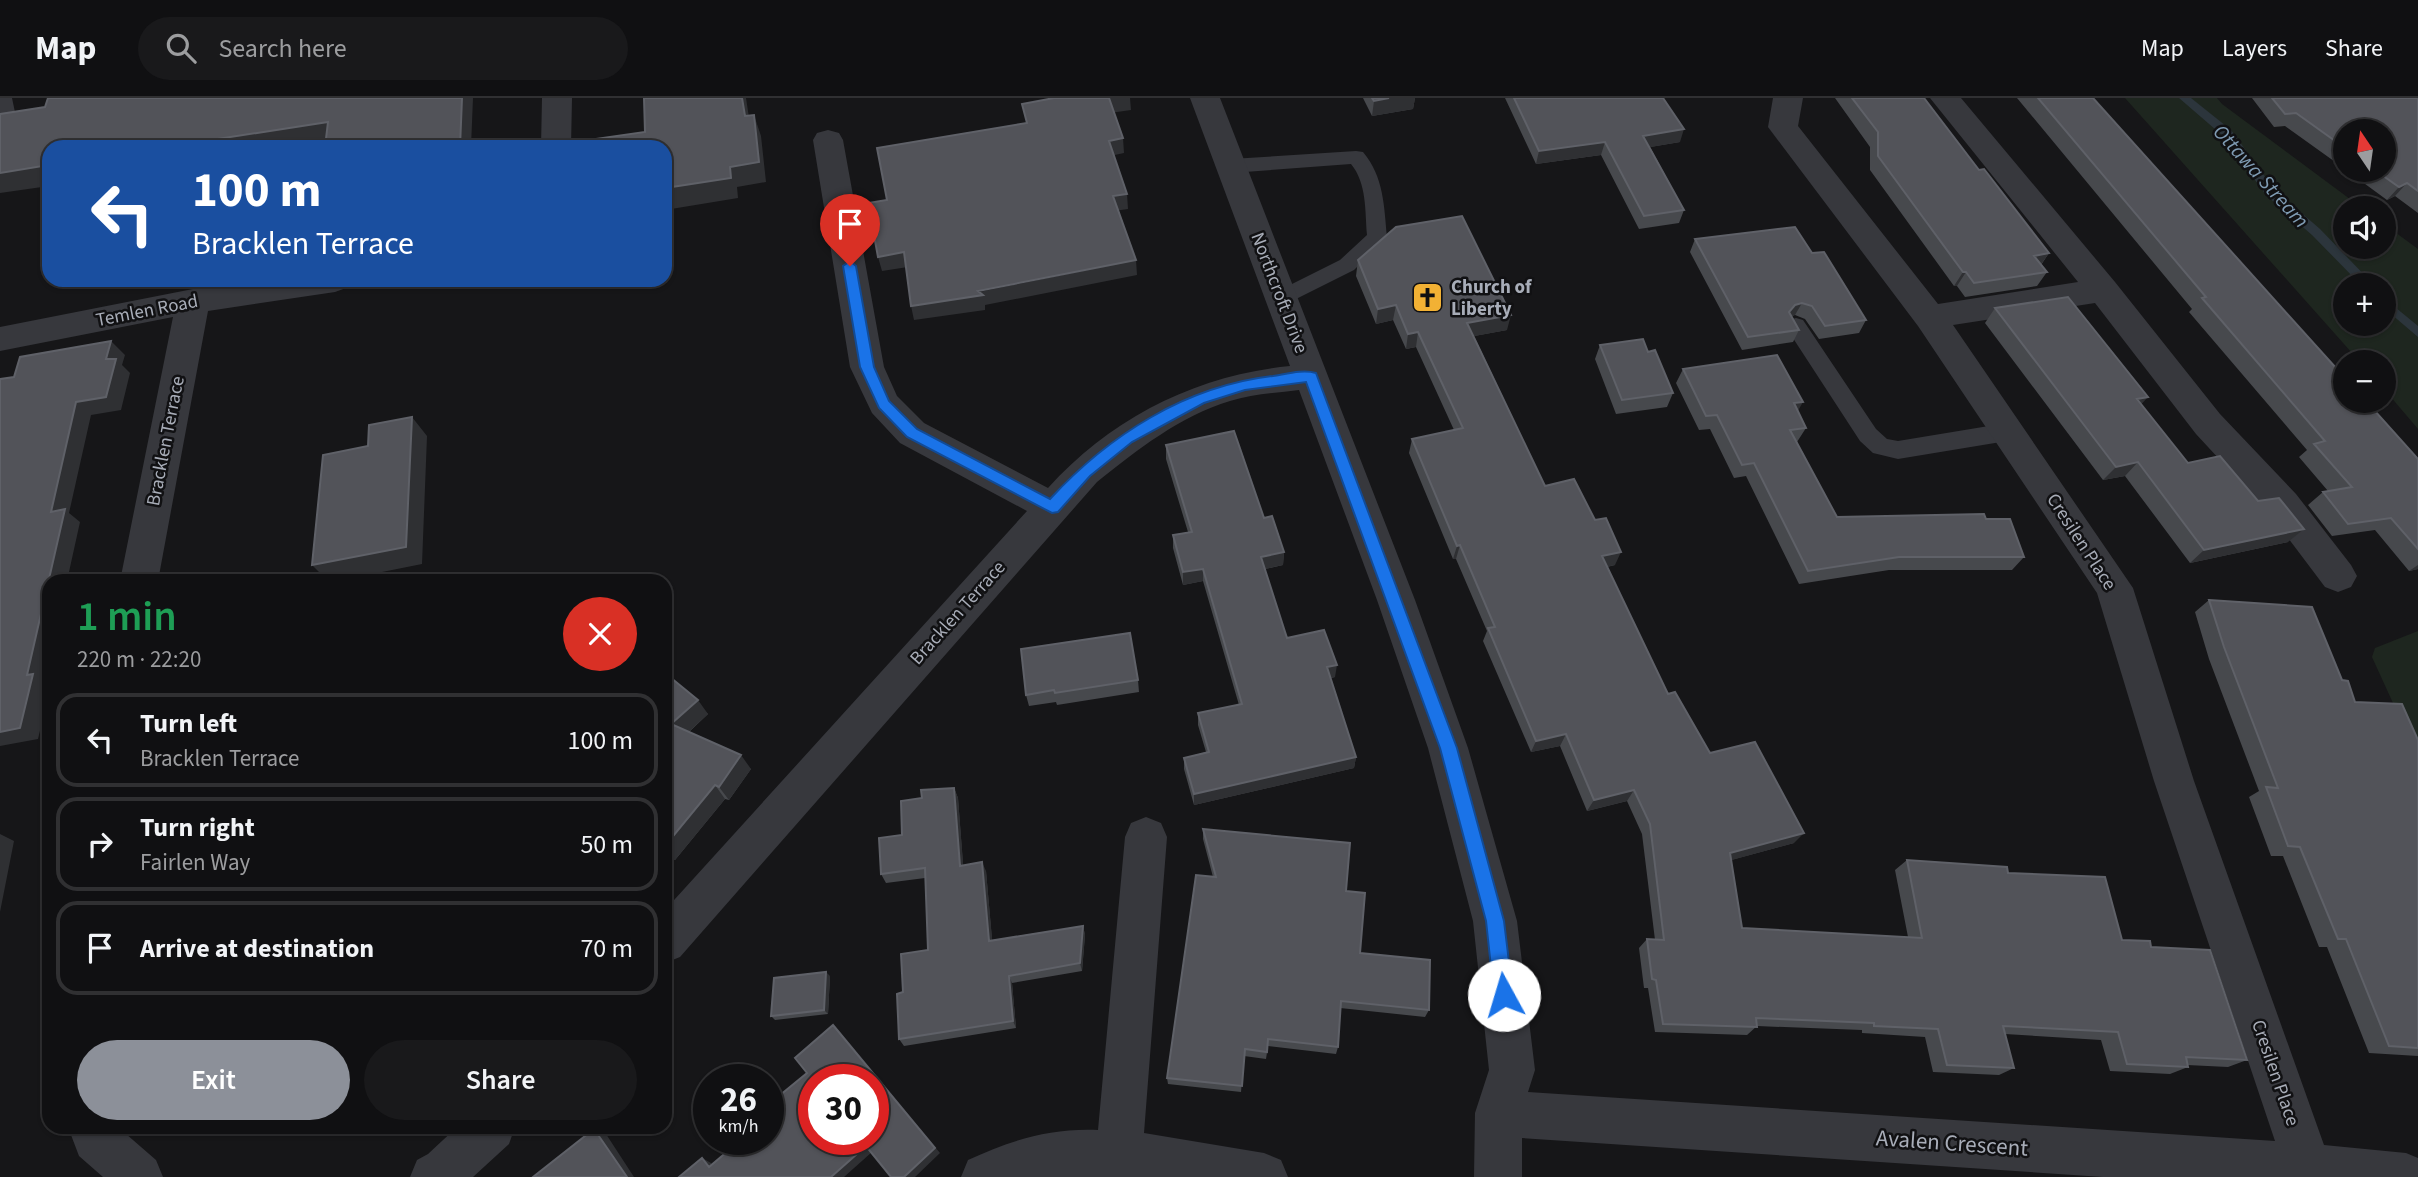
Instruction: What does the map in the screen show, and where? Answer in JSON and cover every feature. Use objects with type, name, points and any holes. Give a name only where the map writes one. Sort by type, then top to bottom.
[{"type":"street","points":[[556,140],[557,98]]},
{"type":"street","name":"Northcroft Drive","points":[[1205,98],[1448,748],[1495,921],[1512,1070],[1498,1113],[1498,1177]]},
{"type":"street","name":"Cresilen Place","points":[[1788,98],[1783,127],[1930,317],[2114,589],[2174,781],[2308,1167]]},
{"type":"street","points":[[1945,98],[2103,290],[2208,424],[2283,504],[2339,576]]},
{"type":"street","points":[[828,140],[867,367],[884,404],[912,433],[1052,507]]},
{"type":"street","name":"Temlen Road","points":[[0,339],[193,301],[288,287]]},
{"type":"street","points":[[1930,317],[2103,290]]},
{"type":"street","name":"Bracklen Terrace","points":[[140,574],[193,301]]},
{"type":"street","name":"Bracklen Terrace","points":[[672,934],[1084,472],[1127,438],[1199,399],[1244,384],[1311,376]]},
{"type":"street","points":[[1119,1154],[1146,837]]},
{"type":"street","name":"Avalen Crescent","points":[[1498,1113],[2308,1167],[2406,1177]]},
{"type":"street","points":[[94,1134],[96,1139],[139,1177]]},
{"type":"street","points":[[434,1177],[484,1134]]},
{"type":"street","points":[[985,1177],[1002,1166],[1053,1154],[1119,1154],[1264,1177]]},
{"type":"lane","points":[[1231,166],[1356,157],[1363,164],[1371,183],[1377,237],[1347,265],[1281,298]]},
{"type":"lane","points":[[1796,326],[1868,435],[1881,447],[1898,450],[2007,432]]},
{"type":"shaded area","points":[[2125,98],[2217,98],[2346,196],[2333,196],[2333,259],[2396,259],[2396,233],[2418,249],[2418,429],[2396,403],[2396,350],[2349,350],[2337,336],[2396,336],[2396,273],[2333,273],[2333,332]]},
{"type":"shaded area","points":[[2418,631],[2418,758],[2372,657],[2375,648]]},
{"type":"building","points":[[48,98],[462,98],[460,140],[326,140],[328,122],[211,140],[42,140],[42,166],[0,173],[0,114],[45,107]]},
{"type":"building","points":[[644,98],[742,98],[745,116],[754,115],[759,162],[730,167],[731,178],[672,187],[672,140],[588,140],[645,132]]},
{"type":"building","points":[[1054,98],[1109,98],[1123,138],[1109,141],[1127,194],[1113,196],[1136,260],[978,291],[983,295],[911,306],[904,252],[878,257],[868,203],[887,200],[877,148],[1027,123],[1022,104]]},
{"type":"building","points":[[1514,98],[1663,98],[1684,129],[1643,136],[1684,210],[1644,216],[1605,142],[1539,151]]},
{"type":"building","points":[[1852,98],[1924,98],[1979,170],[1984,169],[2049,253],[2034,256],[2047,272],[1974,283],[1966,272],[1963,272],[1878,156],[1878,132]]},
{"type":"building","points":[[2038,98],[2093,98],[2333,365],[2333,413],[2377,413],[2418,459],[2418,549],[2391,518],[2348,524],[2323,492],[2352,487],[2314,444],[2325,441],[2202,298],[2206,297]]},
{"type":"building","points":[[2272,98],[2418,98],[2418,191],[2407,183],[2399,187],[2392,182],[2396,182],[2396,119],[2333,119],[2333,139],[2296,113],[2285,114]]},
{"type":"building","points":[[1462,216],[1511,315],[1467,323],[1545,486],[1574,479],[1595,520],[1606,518],[1621,552],[1602,556],[1668,694],[1675,692],[1710,753],[1755,742],[1804,833],[1730,853],[1742,928],[1922,938],[1907,860],[2007,867],[2008,873],[2105,877],[2122,940],[2150,941],[2151,947],[2210,950],[2247,1060],[2186,1057],[2188,1067],[2127,1064],[2118,1032],[2003,1026],[2014,1068],[1947,1065],[1938,1029],[1874,1026],[1874,1023],[1756,1018],[1757,1027],[1663,1024],[1656,980],[1652,979],[1647,939],[1664,940],[1650,824],[1634,790],[1594,800],[1566,734],[1536,741],[1488,628],[1495,627],[1412,439],[1463,428],[1418,332],[1408,334],[1396,305],[1378,309],[1358,260],[1396,227]]},
{"type":"building","points":[[1795,227],[1812,253],[1824,252],[1866,320],[1825,326],[1812,306],[1802,303],[1795,305],[1789,312],[1799,330],[1748,337],[1695,239]]},
{"type":"building","points":[[2068,297],[2148,397],[2137,399],[2188,463],[2220,456],[2258,501],[2279,498],[2304,529],[2204,550],[2138,462],[2116,467],[1995,308]]},
{"type":"building","points":[[1643,339],[1648,352],[1655,350],[1673,393],[1622,400],[1600,345]]},
{"type":"building","points":[[111,341],[106,359],[116,359],[106,397],[76,402],[51,512],[65,509],[50,574],[42,574],[42,609],[27,675],[33,674],[20,728],[0,732],[0,379],[14,377],[20,357]]},
{"type":"building","points":[[1777,355],[1803,402],[1794,403],[1806,428],[1790,430],[1837,517],[1984,514],[1986,519],[2010,519],[2024,557],[1899,557],[1808,571],[1754,463],[1742,465],[1717,415],[1706,416],[1683,369]]},
{"type":"building","points":[[412,417],[406,547],[312,565],[323,455],[368,446],[369,425]]},
{"type":"building","points":[[1234,431],[1264,518],[1272,516],[1284,552],[1261,557],[1287,638],[1324,630],[1337,665],[1327,667],[1356,757],[1194,794],[1184,758],[1209,752],[1198,713],[1242,704],[1203,569],[1183,572],[1173,535],[1192,532],[1166,445]]},
{"type":"building","points":[[2209,600],[2312,607],[2342,680],[2348,681],[2355,702],[2402,704],[2418,740],[2418,1048],[2389,1046],[2346,939],[2338,939],[2300,847],[2288,846],[2266,787],[2278,788],[2224,647]]},
{"type":"building","points":[[1130,633],[1138,680],[1026,695],[1021,649]]},
{"type":"building","points":[[672,679],[698,700],[672,723]]},
{"type":"building","points":[[672,724],[741,755],[719,787],[715,785],[672,837]]},
{"type":"building","points":[[954,788],[960,866],[982,862],[989,941],[1083,926],[1080,963],[1009,976],[1013,1021],[899,1039],[897,994],[903,992],[901,954],[928,950],[925,868],[881,874],[879,838],[902,835],[901,801],[922,798],[921,790]]},
{"type":"building","points":[[1203,829],[1350,843],[1346,891],[1365,893],[1360,953],[1430,960],[1429,1010],[1341,1001],[1338,1047],[1268,1039],[1267,1052],[1245,1049],[1242,1086],[1167,1078],[1196,875],[1216,877]]},
{"type":"building","points":[[826,972],[824,1010],[771,1016],[774,978]]},
{"type":"building","points":[[833,1025],[865,1064],[800,1064],[795,1058]]},
{"type":"building","points":[[798,1080],[798,1155],[856,1155],[831,1177],[679,1177],[702,1158],[709,1167],[723,1155],[784,1155],[784,1092]]},
{"type":"building","points":[[889,1093],[935,1148],[904,1177],[891,1177],[873,1155],[889,1155]]},
{"type":"building","points":[[588,1134],[597,1134],[627,1177],[533,1177]]},
{"type":"waterway","name":"Ottawa Stream","points":[[2184,98],[2227,133],[2270,192],[2316,232],[2356,273]]},
{"type":"waterway","name":"Ottawa Stream","points":[[2396,313],[2418,333]]},
{"type":"place","name":"Church of Liberty","points":[[1428,298]]},
{"type":"route","points":[[850,266],[867,367],[884,404],[912,433],[956,459],[1052,507],[1084,472],[1127,438],[1199,399],[1244,384],[1311,376],[1448,748],[1495,921],[1504,995]]}]
